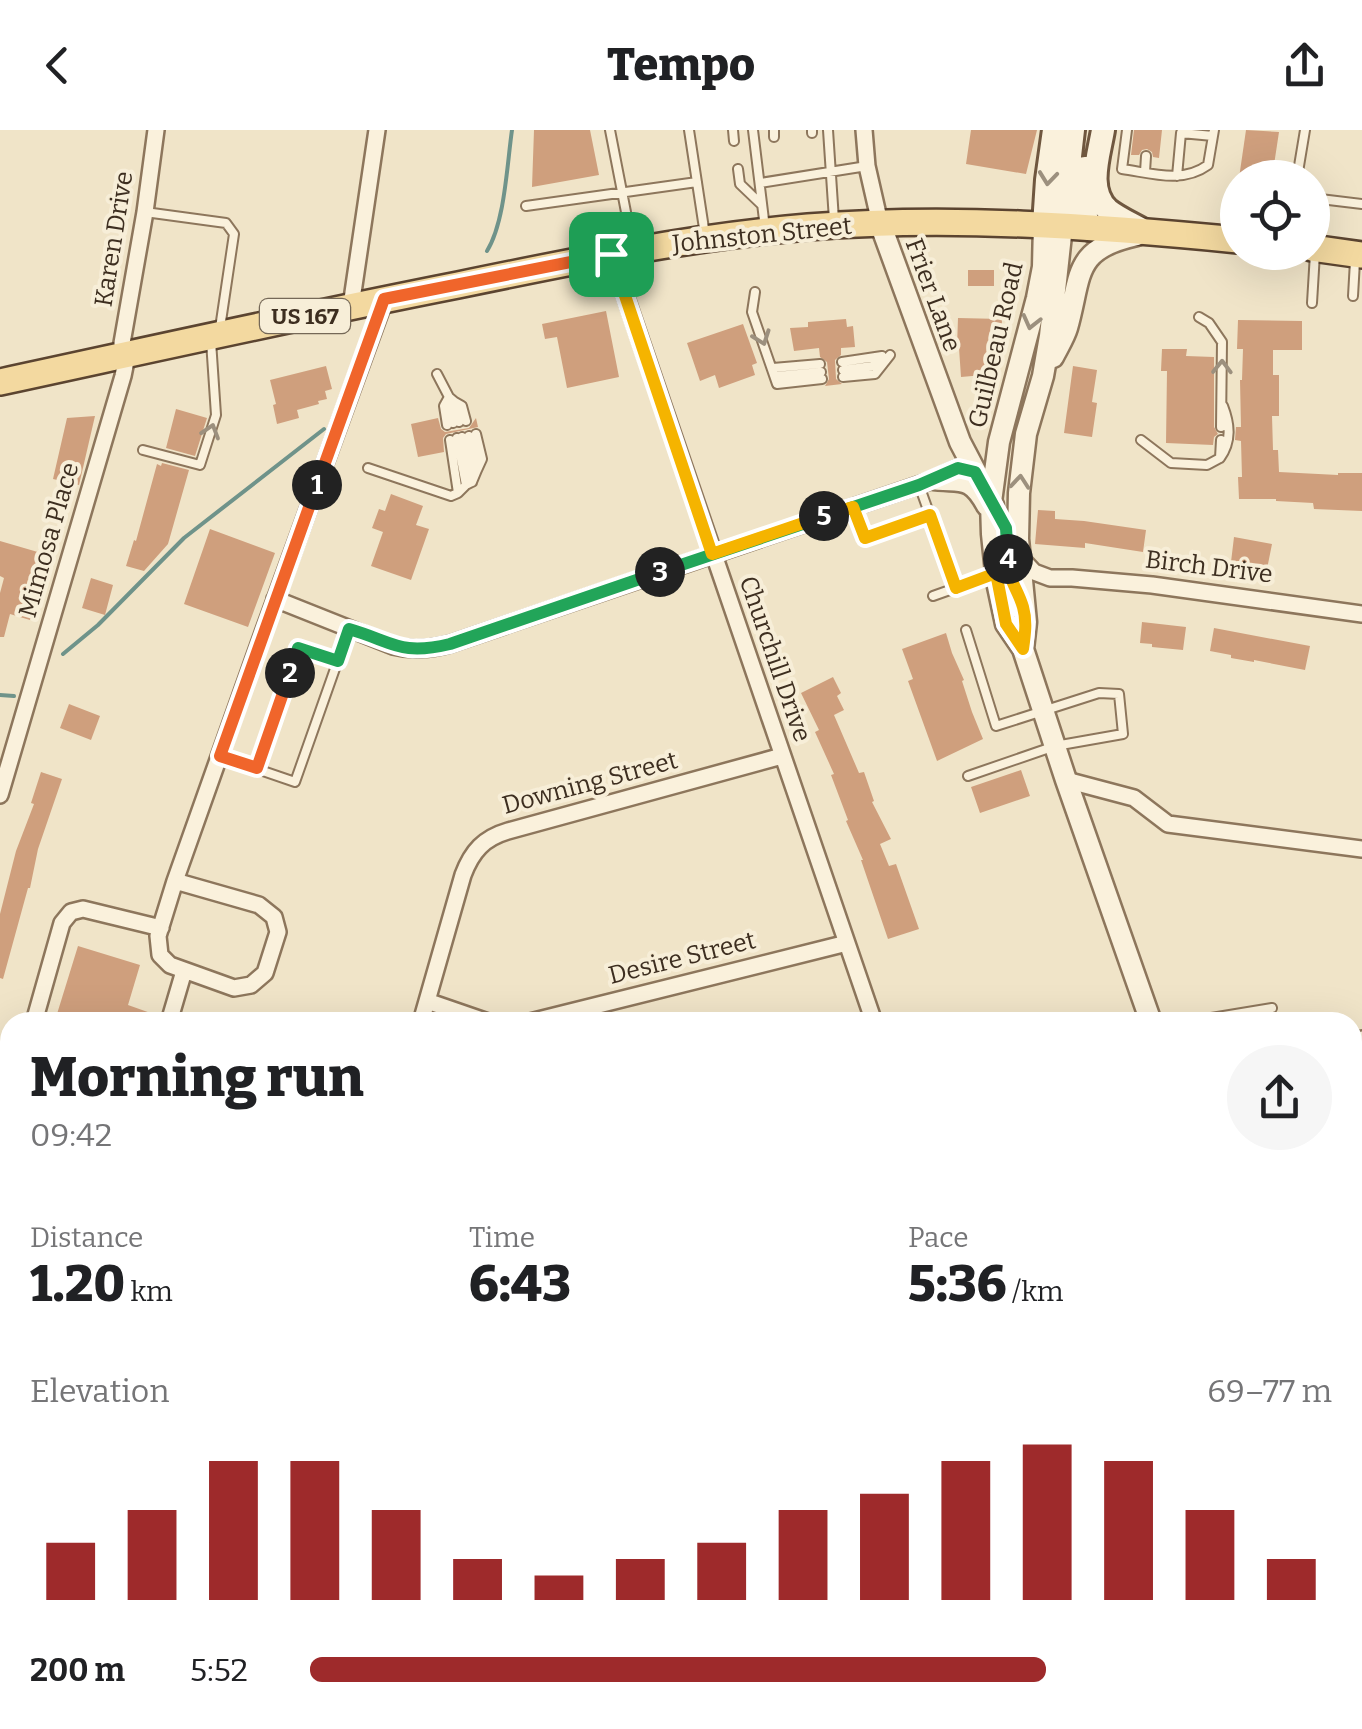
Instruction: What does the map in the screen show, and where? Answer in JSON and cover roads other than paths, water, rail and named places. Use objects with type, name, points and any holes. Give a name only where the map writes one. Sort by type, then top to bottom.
[{"type":"main road","points":[[1053,226],[1047,180],[1054,130]]},
{"type":"main road","points":[[1053,226],[1073,130]]},
{"type":"main road","points":[[1090,229],[1082,201],[1092,130]]},
{"type":"main road","points":[[1104,130],[1094,183],[1098,199],[1109,211],[1147,233]]},
{"type":"main road","name":"Johnston Street","points":[[0,382],[622,252],[765,232],[880,223],[1053,226],[1220,239]]},
{"type":"main road","points":[[1330,250],[1359,254]]},
{"type":"street","name":"Karen Drive","points":[[124,355],[122,343],[156,130]]},
{"type":"street","points":[[351,306],[377,130]]},
{"type":"street","points":[[864,130],[867,166],[880,223]]},
{"type":"street","name":"Frier Lane","points":[[880,223],[960,442],[991,512],[1006,528],[1009,576],[1022,606]]},
{"type":"street","name":"Guilbeau Road","points":[[1023,649],[1026,622],[1018,527],[1022,461],[1050,336],[1053,226]]},
{"type":"street","name":"Guilbeau Road","points":[[1053,226],[998,442],[991,512],[996,573],[1006,624],[1023,649],[1147,1012]]},
{"type":"street","points":[[1043,376],[1066,331],[1084,262],[1118,239],[1147,233]]},
{"type":"street","name":"Churchill Drive","points":[[622,252],[712,554],[871,1012]]},
{"type":"street","points":[[175,881],[268,910],[278,932],[265,973],[251,985],[234,988],[170,965],[160,954],[161,928],[175,881],[275,598],[384,299]]},
{"type":"street","name":"Mimosa Place","points":[[0,795],[123,376],[124,355]]},
{"type":"street","points":[[275,598],[393,646],[428,649],[925,483],[958,468],[975,472]]},
{"type":"street","points":[[925,483],[956,481],[976,493],[991,512]]},
{"type":"street","points":[[1019,556],[1034,572],[1050,578]]},
{"type":"street","points":[[1022,606],[1050,578]]},
{"type":"street","name":"Birch Drive","points":[[1050,578],[1152,584],[1362,614]]},
{"type":"street","name":"Downing Street","points":[[423,1012],[463,875],[473,852],[487,839],[782,756]]},
{"type":"street","points":[[1066,780],[1134,798],[1168,824],[1362,849]]},
{"type":"street","points":[[37,1012],[62,923],[71,912],[84,908],[161,928]]},
{"type":"street","name":"Desire Street","points":[[570,1012],[847,943]]},
{"type":"street","points":[[172,1012],[184,971]]},
{"type":"street","points":[[427,1001],[459,1012]]},
{"type":"lane","points":[[610,130],[622,194],[622,252]]},
{"type":"lane","points":[[689,130],[706,240]]},
{"type":"lane","points":[[733,130],[734,141]]},
{"type":"lane","points":[[752,130],[765,232]]},
{"type":"lane","points":[[828,130],[834,226]]},
{"type":"lane","points":[[1127,130],[1122,168],[1177,176],[1198,172],[1208,165],[1214,133],[1182,131],[1177,176]]},
{"type":"lane","points":[[1300,160],[1305,130]]},
{"type":"lane","points":[[1145,172],[1146,156]]},
{"type":"lane","points":[[760,183],[816,169],[832,172],[867,166]]},
{"type":"lane","points":[[779,168],[780,180]]},
{"type":"lane","points":[[738,169],[740,184],[762,205]]},
{"type":"lane","points":[[526,206],[697,182]]},
{"type":"lane","points":[[1330,200],[1362,204]]},
{"type":"lane","points":[[143,450],[200,465],[216,414],[215,335],[234,234],[226,222],[145,212]]},
{"type":"lane","points":[[1353,296],[1359,254]]},
{"type":"lane","points":[[1312,303],[1313,270]]},
{"type":"lane","points":[[755,292],[752,312],[777,384],[821,372],[775,372]]},
{"type":"lane","points":[[1199,317],[1222,342],[1221,426]]},
{"type":"lane","points":[[872,366],[842,370],[872,366],[890,355],[872,366]]},
{"type":"lane","points":[[437,374],[455,402],[460,422],[471,412],[455,402]]},
{"type":"lane","points":[[1141,440],[1171,463],[1207,464],[1220,458],[1228,446],[1229,422],[1221,402]]},
{"type":"lane","points":[[368,468],[451,496],[469,484],[477,470],[463,437]]},
{"type":"lane","points":[[463,437],[469,484]]},
{"type":"lane","points":[[458,493],[463,437]]},
{"type":"lane","points":[[1220,458],[1221,440]]},
{"type":"lane","points":[[925,483],[930,515],[956,588]]},
{"type":"lane","points":[[853,507],[865,538],[930,515]]},
{"type":"lane","points":[[933,596],[996,573]]},
{"type":"lane","points":[[220,756],[296,782],[349,629]]},
{"type":"lane","points":[[966,630],[996,726],[1099,693],[1119,694],[1122,734],[1054,746],[968,776]]},
{"type":"lane","points":[[257,768],[298,648],[338,661]]},
{"type":"lane","points":[[1247,1012],[1272,1008]]},
{"type":"waterway","points":[[487,251],[502,209],[512,130]]},
{"type":"waterway","points":[[63,654],[98,625],[184,538],[324,429]]},
{"type":"waterway","points":[[0,695],[14,696]]}]
